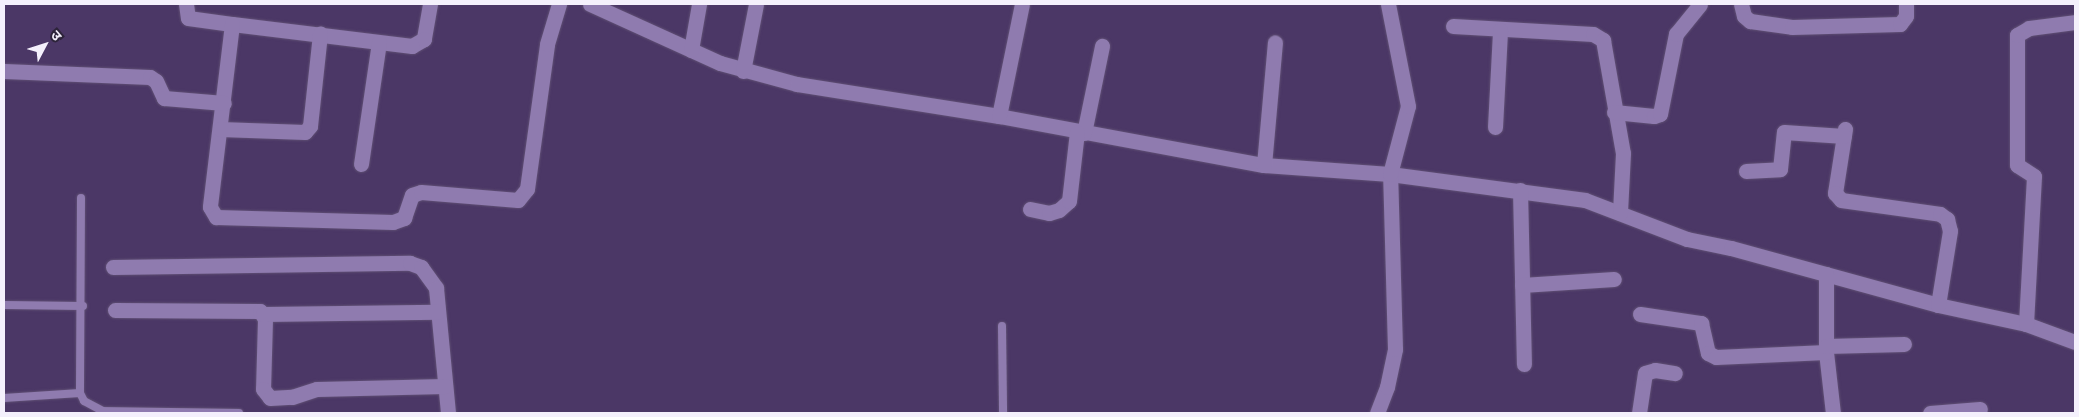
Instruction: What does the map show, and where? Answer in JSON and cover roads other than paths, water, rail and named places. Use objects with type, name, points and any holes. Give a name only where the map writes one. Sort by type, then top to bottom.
[{"type":"street","points":[[186,4],[188,18],[379,42],[419,45],[424,39],[430,4]]},
{"type":"street","points":[[232,24],[210,207],[216,218],[393,222],[404,218],[412,195],[421,192],[518,200],[527,189],[547,44],[559,4]]},
{"type":"street","points":[[590,4],[626,11],[691,50],[743,71],[890,100],[999,116],[1264,165],[1390,174],[1585,200],[1687,239],[1938,305],[2026,324],[2075,342]]},
{"type":"street","points":[[691,50],[698,4]]},
{"type":"street","points":[[743,71],[756,4]]},
{"type":"street","points":[[999,116],[1022,4]]},
{"type":"street","points":[[1377,413],[1392,369],[1396,331],[1390,174],[1408,106],[1388,4]]},
{"type":"street","points":[[1614,112],[1654,116],[1660,114],[1676,34],[1700,4]]},
{"type":"street","points":[[1741,4],[1744,16],[1750,21],[1792,27],[1900,24],[1906,16],[1906,4]]},
{"type":"street","points":[[2026,324],[2034,176],[2017,165],[2017,35],[2029,28],[2075,22]]},
{"type":"street","points":[[1453,26],[1598,36],[1605,46],[1624,168],[1620,213]]},
{"type":"street","points":[[1495,128],[1500,30]]},
{"type":"street","points":[[220,129],[305,132],[310,126],[320,34]]},
{"type":"street","points":[[361,164],[379,42]]},
{"type":"street","points":[[1264,165],[1275,42]]},
{"type":"street","points":[[1030,209],[1049,213],[1059,210],[1069,201],[1080,132],[1102,46]]},
{"type":"street","points":[[4,71],[150,77],[156,81],[164,98],[224,102]]},
{"type":"street","points":[[1746,171],[1780,169],[1784,132],[1844,132],[1835,192],[1841,200],[1940,214],[1947,219],[1950,231],[1938,305]]},
{"type":"street","points":[[1520,190],[1524,364]]},
{"type":"street","points":[[113,267],[410,263],[421,267],[428,274],[436,288],[448,413]]},
{"type":"street","points":[[1826,274],[1826,349],[1833,413]]},
{"type":"street","points":[[1522,285],[1614,279]]},
{"type":"street","points":[[115,310],[255,311],[263,314],[438,312]]},
{"type":"street","points":[[263,314],[263,390],[270,398],[292,397],[316,388],[445,386]]},
{"type":"street","points":[[1640,314],[1701,323],[1708,353],[1716,357],[1904,344]]},
{"type":"street","points":[[1639,413],[1646,373],[1656,370],[1675,373]]},
{"type":"street","points":[[1930,413],[1980,409]]},
{"type":"lane","points":[[82,198],[80,393],[92,408],[103,411],[240,413]]},
{"type":"lane","points":[[4,305],[82,306]]},
{"type":"lane","points":[[1002,326],[1003,413]]},
{"type":"lane","points":[[4,398],[80,393]]}]
